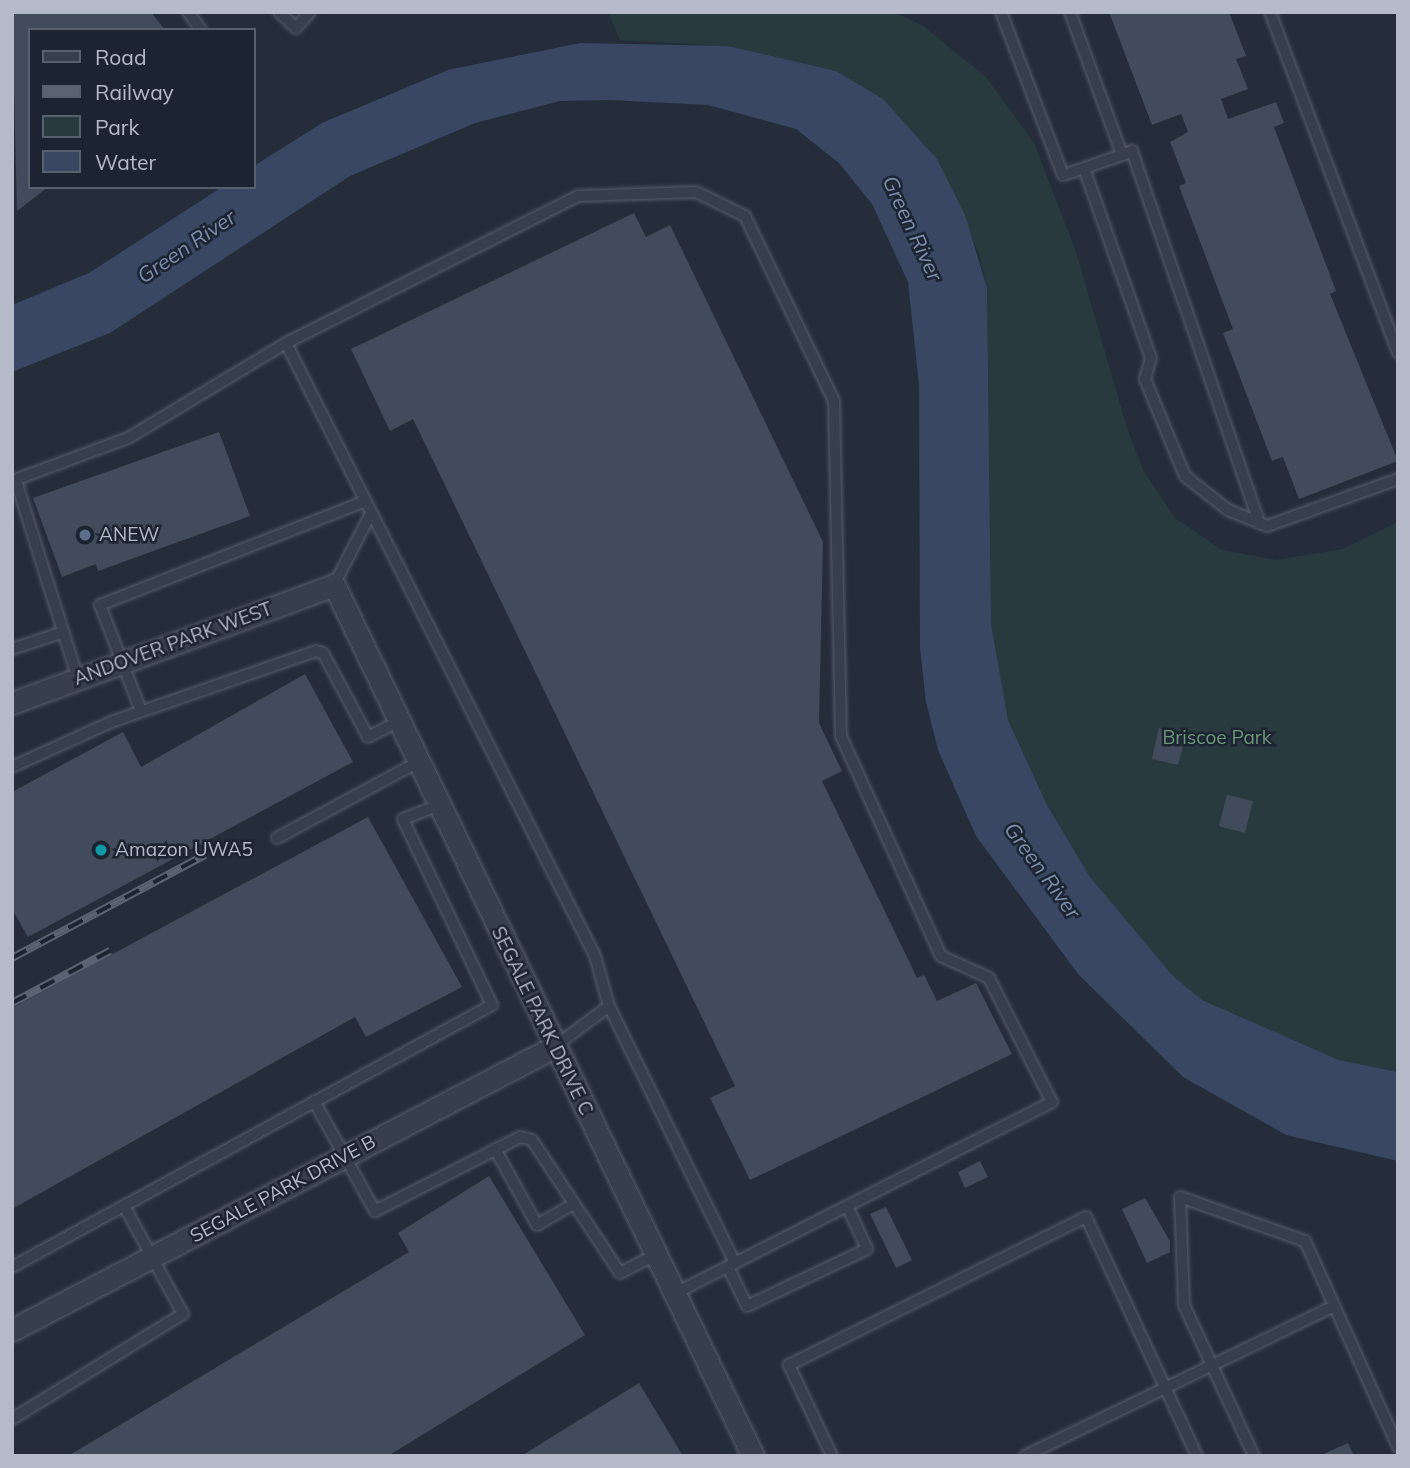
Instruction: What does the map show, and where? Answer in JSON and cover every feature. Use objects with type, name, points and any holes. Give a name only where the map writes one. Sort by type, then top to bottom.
[{"type":"street","name":"ANDOVER PARK WEST","points":[[12,704],[334,585]]},
{"type":"street","name":"SEGALE PARK DRIVE C","points":[[334,585],[753,1456]]},
{"type":"street","name":"SEGALE PARK DRIVE B","points":[[12,1330],[554,1047]]},
{"type":"lane","points":[[188,12],[200,28]]},
{"type":"lane","points":[[279,12],[296,28],[310,12]]},
{"type":"lane","points":[[1001,12],[1063,175],[1132,151],[1260,524]]},
{"type":"lane","points":[[1070,12],[1122,155]]},
{"type":"lane","points":[[1270,12],[1398,353]]},
{"type":"lane","points":[[1084,169],[1151,358],[1145,379],[1178,465],[1228,510],[1260,524],[1398,479]]},
{"type":"lane","points":[[78,679],[14,481],[130,436],[286,343],[578,195],[696,192],[745,216],[834,401],[841,736],[941,956],[989,978],[1052,1102],[676,1293]]},
{"type":"lane","points":[[286,343],[363,502],[595,956],[610,1006],[731,1265],[747,1307],[867,1249],[847,1206]]},
{"type":"lane","points":[[141,711],[100,606],[363,502]]},
{"type":"lane","points":[[334,585],[370,515]]},
{"type":"lane","points":[[12,649],[63,632]]},
{"type":"lane","points":[[12,767],[141,711],[316,651],[323,653],[368,737],[399,721]]},
{"type":"lane","points":[[277,838],[418,762]]},
{"type":"lane","points":[[12,1267],[492,1005],[403,819],[439,805]]},
{"type":"lane","points":[[554,1047],[610,1006]]},
{"type":"lane","points":[[314,1101],[374,1211],[520,1137],[532,1140],[571,1205],[599,1232],[620,1273],[657,1254]]},
{"type":"lane","points":[[495,1149],[537,1225],[571,1205]]},
{"type":"lane","points":[[1254,1456],[1184,1305],[1180,1197],[1305,1241],[1398,1447]]},
{"type":"lane","points":[[13,1417],[183,1314],[124,1206]]},
{"type":"lane","points":[[832,1456],[789,1364],[1086,1217],[1197,1456]]},
{"type":"lane","points":[[1025,1456],[1334,1306]]},
{"type":"green space","name":"Briscoe Park","points":[[608,12],[894,12],[923,26],[986,77],[1034,143],[1076,252],[1127,428],[1143,470],[1175,518],[1222,550],[1276,560],[1343,549],[1398,522],[1398,1072],[1339,1060],[1202,1000],[1173,977],[1090,877],[1047,805],[1008,720],[991,623],[987,288],[979,254],[937,159],[883,99],[836,71],[728,46],[620,40]]},
{"type":"water","name":"Green River","points":[[580,43],[728,46],[836,71],[883,99],[937,159],[965,215],[987,288],[991,623],[1008,720],[1047,805],[1090,877],[1173,976],[1202,1000],[1339,1060],[1398,1072],[1398,1161],[1286,1135],[1183,1077],[1078,974],[976,836],[938,750],[926,702],[920,648],[919,385],[908,282],[872,204],[839,163],[796,129],[708,105],[610,100],[560,101],[475,123],[350,176],[110,333],[12,372],[12,305],[89,273],[219,189],[256,189],[256,165],[322,123],[448,70]]},
{"type":"building","points":[[12,12],[151,12],[163,28],[28,28],[28,189],[45,189],[17,211]]},
{"type":"building","points":[[1109,12],[1229,12],[1246,56],[1236,59],[1248,89],[1221,99],[1228,119],[1276,102],[1284,123],[1274,127],[1336,291],[1330,294],[1398,461],[1299,499],[1283,457],[1272,461],[1223,333],[1233,329],[1179,186],[1186,183],[1170,142],[1188,132],[1181,114],[1152,125]]},
{"type":"building","points":[[634,213],[646,237],[670,225],[823,542],[819,723],[842,771],[822,781],[917,978],[924,975],[937,1001],[976,983],[1012,1054],[750,1180],[710,1098],[735,1086],[413,419],[390,431],[351,349]]},
{"type":"building","points":[[219,432],[250,516],[98,571],[96,564],[62,577],[33,498]]},
{"type":"building","name":"Amazon UWA5","points":[[305,674],[353,762],[28,937],[12,909],[12,792],[123,732],[141,767]]},
{"type":"building","points":[[1159,728],[1186,735],[1178,765],[1152,759]]},
{"type":"building","points":[[1227,795],[1253,801],[1245,833],[1219,826]]},
{"type":"building","points":[[368,817],[462,987],[366,1037],[355,1017],[12,1209],[12,1008]]},
{"type":"building","points":[[980,1161],[988,1177],[965,1188],[958,1172]]},
{"type":"building","points":[[489,1176],[585,1335],[388,1456],[68,1456],[409,1252],[398,1233]]},
{"type":"building","points":[[1145,1198],[1170,1241],[1170,1252],[1147,1263],[1122,1209]]},
{"type":"building","points":[[886,1207],[912,1260],[896,1268],[870,1214]]},
{"type":"building","points":[[639,1383],[683,1456],[521,1456]]},
{"type":"building","points":[[1348,1443],[1354,1456],[1319,1456]]},
{"type":"railway","points":[[12,958],[205,855]]},
{"type":"railway","points":[[12,1003],[110,951]]},
{"type":"place","name":"ANEW","points":[[85,535]]},
{"type":"place","name":"Amazon UWA5","points":[[101,850]]}]
